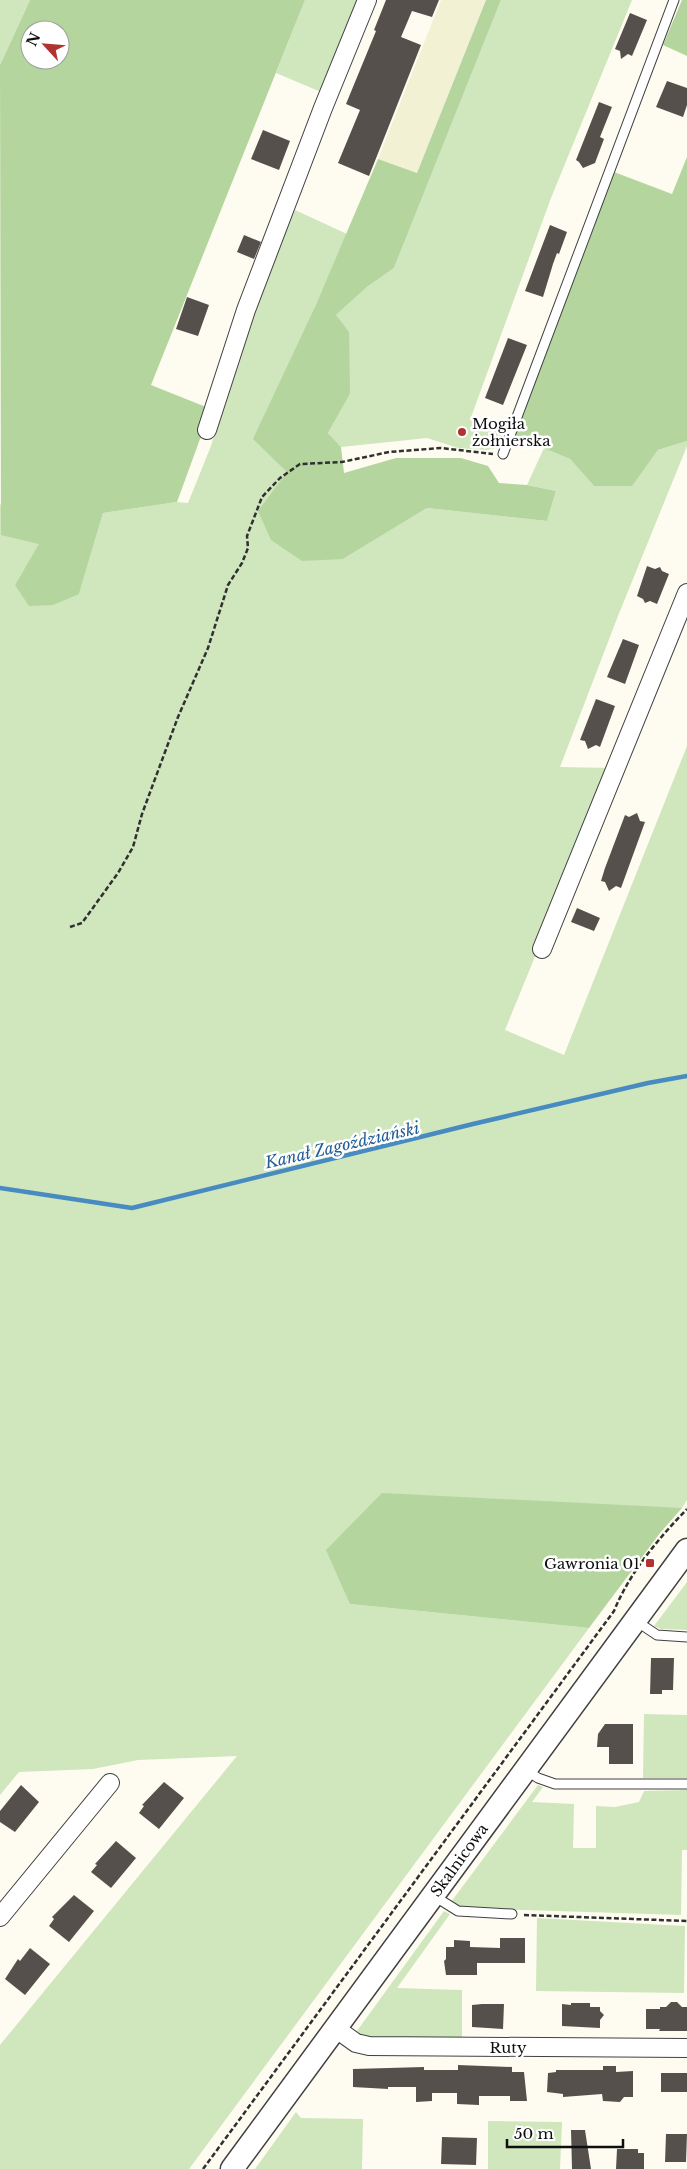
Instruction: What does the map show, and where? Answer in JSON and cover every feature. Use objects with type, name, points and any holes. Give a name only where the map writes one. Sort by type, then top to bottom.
[{"type":"street","points":[[208,430],[246,310],[323,108],[367,0]]},
{"type":"street","points":[[542,949],[687,593]]},
{"type":"street","name":"Skalnicowa","points":[[232,2169],[687,1550]]},
{"type":"street","points":[[0,1918],[110,1783]]},
{"type":"street","name":"Ruty","points":[[335,2028],[356,2043],[369,2046],[687,2048]]},
{"type":"lane","points":[[503,454],[674,0]]},
{"type":"lane","points":[[635,1621],[657,1635],[687,1637]]},
{"type":"lane","points":[[526,1770],[538,1778],[556,1784],[687,1784]]},
{"type":"lane","points":[[433,1895],[458,1911],[512,1914]]},
{"type":"path","points":[[70,927],[82,923],[118,873],[132,847],[142,814],[178,717],[208,648],[228,585],[248,548],[247,536],[262,498],[280,478],[300,464],[342,462],[390,452],[441,448],[479,454],[503,454]]},
{"type":"path","points":[[203,2169],[614,1611],[626,1586],[663,1534],[687,1509]]},
{"type":"path","points":[[512,1914],[687,1921]]},
{"type":"green space","points":[[0,0],[30,0],[20,20],[0,65]]},
{"type":"green space","points":[[30,0],[305,0],[151,385],[211,409],[177,502],[103,513],[79,594],[53,605],[29,606],[15,585],[39,544],[1,535],[0,65],[20,22],[20,70],[70,70],[70,20],[21,20]]},
{"type":"green space","points":[[305,0],[360,0],[321,92],[276,73]]},
{"type":"green space","points":[[441,0],[486,0],[417,173],[378,159]]},
{"type":"green space","points":[[486,0],[501,0],[394,268],[367,287],[336,315],[349,332],[350,394],[328,433],[341,447],[344,473],[396,458],[461,458],[488,466],[499,483],[527,485],[556,491],[547,521],[427,508],[343,559],[302,561],[271,540],[258,511],[287,472],[253,439],[315,307],[378,159],[417,173]]},
{"type":"green space","points":[[501,0],[632,0],[551,198],[470,420],[502,432],[497,448],[487,450],[458,448],[427,438],[341,447],[328,433],[350,394],[336,315],[367,287],[394,268]]},
{"type":"green space","points":[[682,0],[687,0],[687,56],[663,45]]},
{"type":"green space","points":[[687,157],[687,441],[658,450],[632,486],[594,486],[570,459],[515,436],[614,172],[672,194]]},
{"type":"green space","points":[[295,210],[347,234],[315,307],[287,472],[343,559],[427,508],[547,521],[556,491],[527,485],[544,448],[570,459],[594,486],[631,486],[658,450],[687,441],[687,446],[618,616],[560,767],[612,768],[505,1030],[564,1055],[687,746],[687,1500],[682,1508],[350,1604],[589,1628],[189,2169],[0,2169],[0,2045],[237,1756],[138,1760],[93,1769],[19,1772],[0,1795],[0,504],[40,544],[15,585],[79,594],[103,513],[177,502],[188,503],[211,446],[250,313]]},
{"type":"green space","points":[[382,1493],[682,1508],[660,1533],[589,1628],[350,1604],[326,1550]]},
{"type":"green space","points":[[687,1582],[687,1630],[661,1629],[654,1626]]},
{"type":"green space","points":[[644,1714],[687,1715],[687,1778],[643,1778]]},
{"type":"green space","points":[[538,1785],[543,1787],[532,1802],[574,1804],[573,1848],[596,1848],[596,1806],[615,1807],[639,1802],[644,1791],[687,1790],[687,1850],[682,1850],[681,1915],[463,1908],[451,1902]]},
{"type":"green space","points":[[444,1911],[450,1914],[397,1988],[462,1990],[462,2042],[358,2039],[354,2035]]},
{"type":"green space","points":[[537,1918],[685,1926],[684,1993],[536,1991]]},
{"type":"green space","points":[[296,2112],[301,2118],[363,2119],[362,2169],[255,2169]]},
{"type":"green space","points":[[488,2121],[562,2122],[560,2169],[488,2169]]},
{"type":"building","points":[[386,0],[439,0],[432,17],[412,11],[401,37],[421,45],[369,176],[338,163],[360,110],[346,104],[376,31],[374,30]]},
{"type":"building","points":[[630,13],[647,20],[632,56],[628,54],[621,59],[620,51],[615,49]]},
{"type":"building","points":[[667,81],[687,88],[687,105],[683,117],[656,107]]},
{"type":"building","points":[[599,102],[612,107],[600,137],[604,139],[595,163],[583,168],[576,160]]},
{"type":"building","points":[[263,130],[290,141],[279,170],[251,159]]},
{"type":"building","points":[[550,225],[567,232],[559,254],[557,253],[543,297],[525,291]]},
{"type":"building","points":[[244,235],[261,242],[254,259],[237,252]]},
{"type":"building","points":[[187,297],[209,305],[198,336],[176,329]]},
{"type":"building","points":[[508,338],[527,345],[503,405],[485,398]]},
{"type":"building","points":[[647,566],[655,569],[660,567],[662,571],[669,574],[657,604],[650,601],[645,603],[643,599],[637,596]]},
{"type":"building","points":[[623,639],[639,645],[625,684],[607,677]]},
{"type":"building","points":[[596,699],[615,706],[600,747],[596,745],[588,749],[585,741],[580,740]]},
{"type":"building","points":[[637,813],[640,821],[645,822],[621,888],[616,886],[609,891],[605,882],[601,881],[605,868],[625,815],[629,817]]},
{"type":"building","points":[[577,908],[600,918],[594,931],[571,922]]},
{"type":"building","points":[[651,1658],[674,1658],[673,1690],[662,1690],[662,1694],[650,1694]]},
{"type":"building","points":[[605,1724],[633,1724],[633,1764],[609,1764],[609,1747],[597,1747],[598,1734]]},
{"type":"building","points":[[164,1782],[184,1798],[159,1829],[139,1813],[144,1806],[142,1805]]},
{"type":"building","points":[[21,1785],[39,1802],[15,1832],[0,1822],[0,1811]]},
{"type":"building","points":[[116,1841],[136,1858],[111,1888],[91,1872],[97,1865],[95,1864]]},
{"type":"building","points":[[74,1895],[94,1911],[69,1942],[49,1926],[54,1919],[52,1917]]},
{"type":"building","points":[[500,1938],[525,1938],[525,1963],[477,1963],[477,1975],[446,1975],[444,1961],[446,1959],[446,1947],[454,1947],[454,1940],[470,1941],[470,1947],[500,1948]]},
{"type":"building","points":[[30,1948],[50,1964],[25,1995],[5,1979],[18,1959],[20,1961]]},
{"type":"building","points":[[671,2002],[677,2002],[682,2007],[687,2007],[687,2031],[646,2029],[646,2009],[660,2009],[660,2007],[666,2007]]},
{"type":"building","points":[[571,2003],[590,2003],[590,2007],[600,2007],[600,2011],[604,2015],[600,2020],[600,2028],[562,2026],[562,2004],[571,2005]]},
{"type":"building","points":[[504,2004],[503,2029],[472,2027],[472,2005]]},
{"type":"building","points":[[458,2065],[512,2067],[512,2072],[524,2072],[527,2101],[510,2101],[510,2096],[479,2096],[479,2105],[457,2104],[457,2093],[432,2093],[432,2101],[416,2102],[416,2087],[388,2087],[388,2089],[353,2087],[353,2069],[424,2067],[424,2070],[458,2070]]},
{"type":"building","points":[[603,2066],[616,2066],[616,2072],[633,2071],[633,2097],[624,2097],[620,2102],[603,2101],[602,2094],[563,2097],[563,2094],[547,2092],[548,2073],[556,2072],[556,2070],[603,2070]]},
{"type":"building","points":[[661,2073],[687,2073],[687,2092],[661,2092]]},
{"type":"building","points":[[571,2130],[585,2130],[591,2169],[572,2169]]},
{"type":"building","points":[[666,2134],[687,2134],[686,2162],[665,2162]]},
{"type":"building","points":[[442,2137],[477,2138],[476,2165],[441,2164]]},
{"type":"building","points":[[617,2149],[638,2149],[638,2153],[644,2153],[644,2169],[616,2169]]},
{"type":"waterway","name":"Kanał Zagoździański","points":[[0,1188],[132,1208],[473,1124],[648,1083],[687,1076]]},
{"type":"place","name":"Mogiła żołnierska","points":[[462,432]]},
{"type":"place","name":"Gawronia 01","points":[[650,1563]]}]
